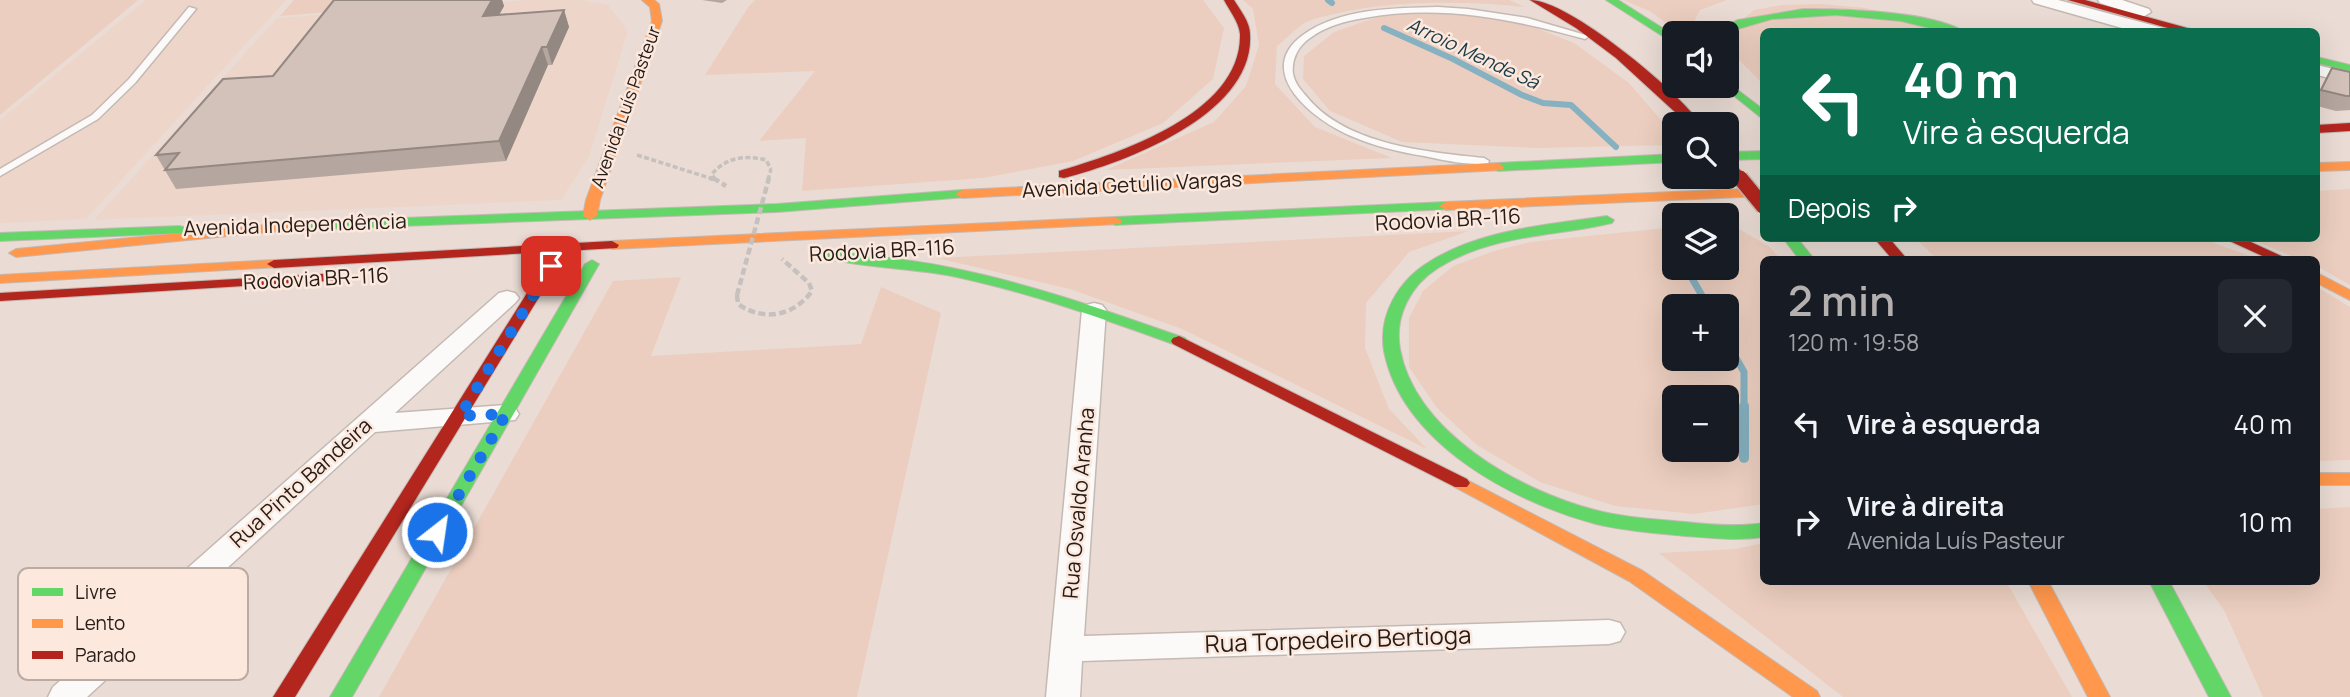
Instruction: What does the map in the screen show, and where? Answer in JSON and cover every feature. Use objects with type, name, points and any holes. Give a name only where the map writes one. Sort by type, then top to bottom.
[{"type":"main road","points":[[647,0],[655,6],[657,22]]},
{"type":"main road","points":[[988,192],[1070,173],[1119,157],[1185,125],[1230,83],[1243,58],[1248,36],[1237,10],[1229,0]]},
{"type":"main road","points":[[1535,0],[1568,17],[1641,69],[1683,112]]},
{"type":"main road","points":[[1611,0],[1662,33]]},
{"type":"main road","points":[[1725,21],[1742,9],[1801,0],[1842,2],[1901,12],[1948,28]]},
{"type":"main road","points":[[2073,0],[2183,28]]},
{"type":"main road","name":"Avenida Luís Pasteur","points":[[590,216],[612,144],[657,22]]},
{"type":"main road","points":[[2320,61],[2350,68]]},
{"type":"main road","points":[[1739,91],[1747,103]]},
{"type":"main road","points":[[1739,96],[1760,113]]},
{"type":"main road","points":[[2320,129],[2350,127]]},
{"type":"main road","points":[[1739,156],[1760,155]]},
{"type":"main road","name":"Avenida Getúlio Vargas","points":[[590,216],[777,208],[988,192],[1662,158]]},
{"type":"main road","points":[[2320,167],[2350,166]]},
{"type":"main road","points":[[1739,169],[1760,168]]},
{"type":"main road","name":"Rodovia BR-116","points":[[347,240],[1662,172]]},
{"type":"main road","points":[[1739,177],[1760,201]]},
{"type":"main road","name":"Rodovia BR-116","points":[[0,279],[699,240],[1760,192]]},
{"type":"main road","name":"Rodovia BR-116","points":[[1739,207],[1760,206]]},
{"type":"main road","name":"Rodovia BR-116","points":[[1241,232],[1662,210]]},
{"type":"main road","points":[[1662,211],[1519,235],[1475,247],[1433,265],[1394,305],[1388,329],[1391,356],[1402,388],[1423,417],[1453,444],[1489,469],[1534,493],[1584,513],[1633,525],[1720,536],[1760,531]]},
{"type":"main road","name":"Avenida Independência","points":[[0,237],[590,216]]},
{"type":"main road","points":[[0,256],[280,227]]},
{"type":"main road","points":[[1885,242],[1899,256]]},
{"type":"main road","points":[[2240,242],[2274,256]]},
{"type":"main road","name":"Rodovia BR-116","points":[[0,256],[278,244]]},
{"type":"main road","name":"Rodovia BR-116","points":[[779,256],[912,250]]},
{"type":"main road","points":[[829,254],[951,272],[1031,291],[1094,310],[1183,343],[1387,444],[1636,576],[1809,697]]},
{"type":"main road","points":[[341,697],[506,414],[599,264],[529,267]]},
{"type":"main road","points":[[284,697],[551,266]]},
{"type":"main road","name":"Rodovia BR-116","points":[[0,297],[345,277],[184,269]]},
{"type":"main road","points":[[2320,279],[2350,296]]},
{"type":"main road","points":[[2320,479],[2350,479]]},
{"type":"main road","points":[[2040,585],[2099,697]]},
{"type":"main road","points":[[2161,585],[2220,697]]},
{"type":"street","name":"Avenida Luís Pasteur","points":[[657,22],[665,0]]},
{"type":"street","points":[[2040,0],[2142,28]]},
{"type":"street","points":[[2106,0],[2187,28]]},
{"type":"street","points":[[2320,71],[2350,78]]},
{"type":"street","name":"Rua Pinto Bandeira","points":[[207,568],[507,298]]},
{"type":"street","name":"Rua Osvaldo Aranha","points":[[1063,697],[1094,310]]},
{"type":"street","points":[[366,424],[506,414]]},
{"type":"street","name":"Rua Torpedeiro Bertioga","points":[[1067,649],[1609,632]]},
{"type":"street","name":"Rua Pinto Bandeira","points":[[65,697],[84,680]]},
{"type":"lane","points":[[1513,164],[1426,154],[1354,133],[1325,119],[1309,107],[1290,80],[1287,65],[1293,51],[1304,38],[1339,21],[1363,13],[1423,6],[1503,13],[1605,42]]},
{"type":"lane","points":[[0,173],[95,117],[132,81],[192,9]]},
{"type":"path","points":[[612,144],[729,187]]},
{"type":"path","points":[[713,179],[715,169],[739,158],[766,160],[771,169],[737,295],[738,304],[745,310],[758,314],[781,313],[807,300],[812,291],[809,283],[779,256]]},
{"type":"path","points":[[757,195],[777,208]]},
{"type":"shaded area","points":[[0,0],[138,0],[0,115]]},
{"type":"shaded area","points":[[146,0],[286,0],[86,219],[0,223],[0,120]]},
{"type":"shaded area","points":[[294,0],[474,0],[280,16]]},
{"type":"shaded area","points":[[528,0],[581,0],[608,5],[628,31],[589,157],[561,200],[94,220],[277,18]]},
{"type":"shaded area","points":[[755,0],[1203,0],[1224,28],[1213,79],[1163,123],[1073,161],[983,178],[802,191],[806,138],[759,141],[815,71],[705,75]]},
{"type":"shaded area","points":[[1243,0],[1509,0],[1525,7],[1442,3],[1357,9],[1306,22],[1277,46],[1275,84],[1315,127],[1392,158],[1106,170],[1214,122],[1246,86],[1259,45],[1253,9]]},
{"type":"shaded area","points":[[1624,0],[1727,0],[1700,10],[1694,21],[1663,21],[1651,12]]},
{"type":"shaded area","points":[[1820,4],[1866,8],[1939,28],[1760,28],[1760,81],[1739,60],[1739,23],[1754,10],[1782,5]]},
{"type":"shaded area","points":[[1421,11],[1480,14],[1526,24],[1574,43],[1629,83],[1662,121],[1662,145],[1537,148],[1402,142],[1330,111],[1303,79],[1304,56],[1334,32],[1377,17]]},
{"type":"shaded area","points":[[2350,189],[2350,285],[2320,268],[2320,256],[2292,256],[2257,242],[2320,242],[2320,191]]},
{"type":"shaded area","points":[[1662,228],[1662,280],[1739,280],[1739,229],[1770,247],[1778,256],[1760,256],[1760,505],[1694,514],[1615,506],[1540,482],[1477,445],[1437,408],[1409,367],[1409,318],[1423,291],[1453,266],[1494,251],[1530,242]]},
{"type":"shaded area","points":[[1469,231],[1409,252],[1366,303],[1365,348],[1389,409],[1427,449],[1182,329],[1070,289],[937,258]]},
{"type":"shaded area","points":[[1919,242],[2211,242],[2250,256],[1934,256]]},
{"type":"shaded area","points":[[681,277],[651,356],[861,344],[881,287],[941,313],[857,697],[379,697],[613,281]]},
{"type":"shaded area","points":[[2320,289],[2350,307],[2350,460],[2320,461]]},
{"type":"shaded area","points":[[2350,507],[2350,697],[2263,697],[2224,610],[2206,585],[2320,585],[2320,509]]},
{"type":"shaded area","points":[[1760,544],[1760,585],[2008,585],[2072,697],[1843,697],[1659,553],[1735,549]]},
{"type":"building","points":[[334,0],[492,0],[483,16],[564,10],[547,47],[542,47],[499,141],[165,170],[179,153],[156,155],[223,79],[273,76]]},
{"type":"building","points":[[2332,68],[2350,72],[2350,96],[2321,90]]},
{"type":"waterway","name":"Arroio Mende Sá","points":[[1328,0],[1332,3]]},
{"type":"waterway","name":"Arroio Mende Sá","points":[[1384,28],[1453,59],[1522,95],[1543,103],[1571,105],[1616,147]]},
{"type":"waterway","name":"Arroio Mende Sá","points":[[1693,280],[1701,294]]},
{"type":"waterway","name":"Arroio Mende Sá","points":[[1739,363],[1744,372],[1744,458]]},
{"type":"traffic: fast","points":[[1611,0],[1662,33]]},
{"type":"traffic: fast","points":[[1739,24],[1803,12],[1836,12],[1901,18],[1946,28]]},
{"type":"traffic: fast","points":[[2320,61],[2350,68]]},
{"type":"traffic: fast","points":[[1739,95],[1760,113]]},
{"type":"traffic: fast","points":[[1739,156],[1760,155]]},
{"type":"traffic: fast","points":[[1498,167],[1662,159]]},
{"type":"traffic: fast","points":[[294,226],[777,208],[962,194]]},
{"type":"traffic: fast","points":[[1115,221],[1446,206]]},
{"type":"traffic: fast","points":[[1607,220],[1495,239],[1453,254],[1422,273],[1398,304],[1391,328],[1393,355],[1404,385],[1421,412],[1443,436],[1468,457],[1525,491],[1556,504],[1597,517],[1635,524],[1725,532],[1760,530]]},
{"type":"traffic: fast","points":[[0,237],[179,230]]},
{"type":"traffic: fast","points":[[1793,242],[1805,256]]},
{"type":"traffic: fast","points":[[829,255],[981,278],[1067,302],[1179,341]]},
{"type":"traffic: fast","points":[[341,697],[592,264]]},
{"type":"traffic: fast","points":[[2161,585],[2220,697]]},
{"type":"traffic: slow","points":[[590,216],[593,200],[657,21],[655,6],[647,0]]},
{"type":"traffic: slow","points":[[2320,167],[2350,166]]},
{"type":"traffic: slow","points":[[962,194],[1498,167]]},
{"type":"traffic: slow","points":[[1446,206],[1760,192]]},
{"type":"traffic: slow","points":[[612,245],[1115,221]]},
{"type":"traffic: slow","points":[[16,253],[294,226]]},
{"type":"traffic: slow","points":[[0,279],[274,264]]},
{"type":"traffic: slow","points":[[2320,279],[2350,296]]},
{"type":"traffic: slow","points":[[2320,479],[2350,479]]},
{"type":"traffic: slow","points":[[1461,483],[1636,576],[1809,697]]},
{"type":"traffic: slow","points":[[2040,585],[2099,697]]},
{"type":"traffic: jam","points":[[1064,174],[1118,156],[1179,127],[1206,108],[1227,86],[1241,62],[1245,34],[1229,0]]},
{"type":"traffic: jam","points":[[1535,0],[1558,12],[1620,55],[1683,112]]},
{"type":"traffic: jam","points":[[2073,0],[2182,28]]},
{"type":"traffic: jam","points":[[2320,129],[2350,127]]},
{"type":"traffic: jam","points":[[1739,177],[1760,202]]},
{"type":"traffic: jam","points":[[1885,242],[1897,256]]},
{"type":"traffic: jam","points":[[2240,242],[2274,256]]},
{"type":"traffic: jam","points":[[274,264],[612,245]]},
{"type":"traffic: jam","points":[[284,697],[551,266]]},
{"type":"traffic: jam","points":[[0,297],[338,277]]},
{"type":"traffic: jam","points":[[1179,341],[1461,483]]},
{"type":"route","points":[[437,532],[506,414],[460,416],[551,266]]}]
